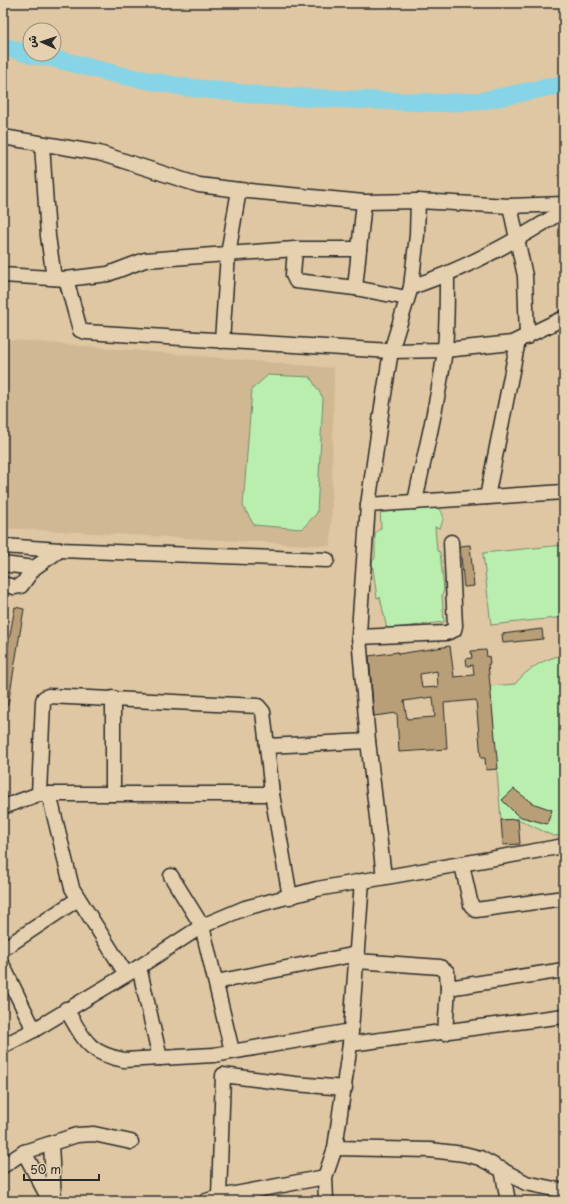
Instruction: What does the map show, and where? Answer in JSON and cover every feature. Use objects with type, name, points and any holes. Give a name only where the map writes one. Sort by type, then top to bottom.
[{"type":"street","points":[[3,136],[98,153],[199,185],[239,190],[364,202],[418,201],[510,206],[564,204]]},
{"type":"street","points":[[42,144],[48,236],[60,279],[80,330],[83,332],[390,351],[445,350],[506,345],[522,339],[564,318]]},
{"type":"street","points":[[222,341],[228,254],[239,190]]},
{"type":"street","points":[[384,876],[368,741],[359,637],[368,505],[390,351],[409,293],[417,235],[418,201]]},
{"type":"street","points":[[355,288],[364,202]]},
{"type":"street","points":[[487,497],[522,339],[525,276],[510,206]]},
{"type":"street","points":[[294,249],[293,275],[296,281],[409,293],[518,239],[564,210]]},
{"type":"street","points":[[3,275],[60,279],[108,274],[145,260],[294,249],[359,249]]},
{"type":"street","points":[[415,502],[445,350],[448,313],[447,275]]},
{"type":"street","points":[[368,505],[564,492]]},
{"type":"street","points":[[359,637],[446,633],[454,630],[452,542]]},
{"type":"street","points":[[3,546],[60,550],[327,560]]},
{"type":"street","points":[[34,548],[34,568]]},
{"type":"street","points":[[3,584],[14,587],[21,586],[34,568],[60,550]]},
{"type":"street","points":[[3,564],[34,568]]},
{"type":"street","points":[[126,974],[78,899],[67,876],[44,794],[44,698],[52,696],[113,698],[258,706],[263,712],[272,794],[290,897]]},
{"type":"street","points":[[113,698],[114,794]]},
{"type":"street","points":[[267,746],[368,741]]},
{"type":"street","points":[[3,807],[44,794],[272,794]]},
{"type":"street","points":[[3,1046],[34,1030],[66,1009],[139,967],[202,926],[245,908],[317,889],[384,876],[462,865],[564,846]]},
{"type":"street","points":[[462,865],[469,900],[472,907],[476,910],[564,898]]},
{"type":"street","points":[[171,876],[202,926],[232,1051]]},
{"type":"street","points":[[326,1201],[325,1177],[335,1148],[345,1088],[351,1038],[362,881]]},
{"type":"street","points":[[3,948],[78,899]]},
{"type":"street","points":[[216,982],[357,957],[440,967],[448,974],[445,1033]]},
{"type":"street","points":[[3,966],[34,1030]]},
{"type":"street","points":[[139,967],[160,1058]]},
{"type":"street","points":[[448,988],[564,970]]},
{"type":"street","points":[[66,1009],[85,1041],[92,1049],[113,1058],[124,1060],[214,1054],[351,1038],[445,1033],[564,1016]]},
{"type":"street","points":[[214,1054],[223,1075],[215,1200],[325,1177]]},
{"type":"street","points":[[223,1075],[295,1084],[345,1088]]},
{"type":"street","points":[[3,1166],[24,1152],[77,1135],[94,1134],[131,1142]]},
{"type":"street","points":[[51,1144],[54,1201]]},
{"type":"street","points":[[335,1148],[430,1150],[464,1154],[480,1158],[526,1183],[564,1192]]},
{"type":"street","points":[[24,1152],[50,1201]]},
{"type":"street","points":[[502,1169],[508,1201]]},
{"type":"shaded area","points":[[3,339],[334,368],[331,546],[3,528]]},
{"type":"green space","points":[[268,375],[310,377],[323,398],[317,513],[302,529],[254,525],[243,506],[252,389]]},
{"type":"green space","points":[[380,506],[438,507],[442,512],[443,519],[440,528],[435,527],[437,551],[440,552],[444,590],[442,595],[444,622],[387,629],[380,597],[377,598],[372,562],[375,558],[375,533],[381,528]]},
{"type":"green space","points":[[564,545],[564,617],[491,625],[483,553]]},
{"type":"green space","points":[[564,655],[564,835],[553,836],[518,819],[501,820],[490,686],[515,684],[537,665],[557,656]]},
{"type":"building","points":[[470,545],[474,586],[464,587],[460,546]]},
{"type":"building","points":[[15,607],[24,609],[8,705],[3,705],[3,673]]},
{"type":"building","points":[[542,629],[543,639],[503,643],[502,634]]},
{"type":"building","points":[[450,646],[454,677],[474,675],[473,665],[467,666],[466,659],[472,658],[471,651],[486,650],[487,657],[489,656],[490,664],[488,664],[498,769],[486,770],[485,758],[481,758],[476,700],[444,703],[447,749],[399,752],[397,713],[374,716],[369,656],[398,652],[398,654]],"holes":[[[437,671],[438,687],[422,688],[420,674]],[[433,697],[435,717],[407,719],[404,701]]]},
{"type":"building","points":[[514,789],[532,803],[552,810],[547,824],[518,816],[502,800]]},
{"type":"building","points":[[518,819],[520,844],[503,845],[501,820]]},
{"type":"waterway","points":[[3,46],[31,55],[52,58],[119,75],[184,87],[267,96],[442,103],[481,101],[564,84]]}]
